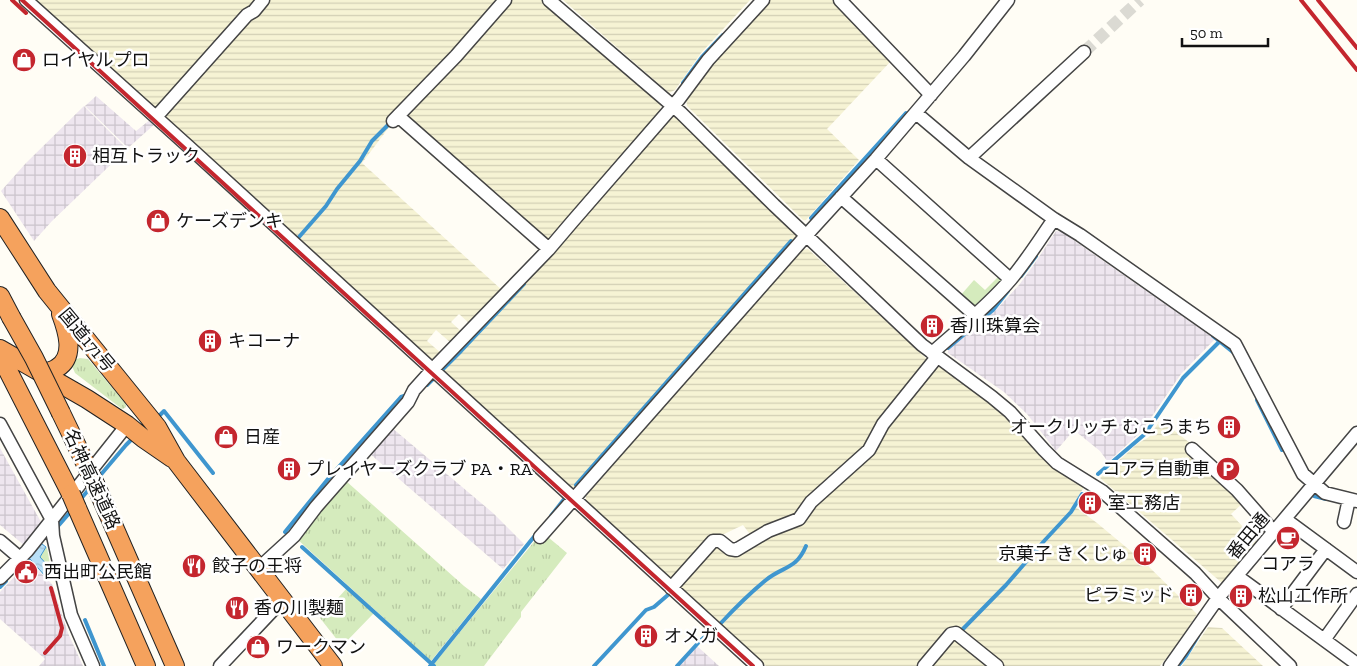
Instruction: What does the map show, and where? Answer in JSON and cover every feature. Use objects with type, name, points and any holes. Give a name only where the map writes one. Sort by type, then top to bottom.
[{"type":"highway","name":"国道171号","points":[[0,218],[47,292],[153,422],[176,461],[333,666]]},
{"type":"highway","name":"名神高速道路","points":[[0,296],[34,358],[92,478],[174,666]]},
{"type":"highway","points":[[42,373],[58,368],[67,358],[68,334],[58,306]]},
{"type":"highway","name":"国道171号","points":[[0,349],[87,399],[176,461]]},
{"type":"highway","name":"名神高速道路","points":[[0,355],[74,501],[146,666]]},
{"type":"street","points":[[26,0],[757,666]]},
{"type":"street","points":[[156,118],[247,15],[263,0]]},
{"type":"street","points":[[505,0],[456,56],[395,119],[549,249]]},
{"type":"street","points":[[549,0],[673,106],[806,236],[934,355],[1010,412],[1057,462],[1102,491],[1195,573],[1218,598],[1290,666]]},
{"type":"street","points":[[259,568],[294,536],[316,507],[412,394],[436,373],[549,249],[679,99],[708,60],[763,0]]},
{"type":"street","points":[[540,537],[876,159],[1008,0]]},
{"type":"street","points":[[844,1],[931,95]]},
{"type":"street","points":[[969,158],[1084,52]]},
{"type":"street","points":[[916,113],[969,158],[1235,344],[1303,474],[1325,493],[1353,500],[1344,522]]},
{"type":"street","points":[[876,159],[1010,279]]},
{"type":"street","points":[[841,197],[975,315]]},
{"type":"street","points":[[671,588],[713,541],[720,541],[730,549],[736,550],[768,531],[799,519],[811,502],[869,450],[883,424],[934,355],[1010,279],[1036,246],[1054,218]]},
{"type":"street","points":[[0,424],[52,520],[53,536],[71,615],[93,666]]},
{"type":"street","points":[[0,578],[135,432]]},
{"type":"street","name":"番田通","points":[[1170,666],[1218,598],[1357,433]]},
{"type":"street","points":[[1192,449],[1237,490],[1274,532]]},
{"type":"street","points":[[1286,519],[1357,572]]},
{"type":"street","points":[[0,541],[23,555]]},
{"type":"street","points":[[1282,609],[1326,549]]},
{"type":"street","points":[[1237,576],[1357,664]]},
{"type":"street","points":[[1324,640],[1357,594]]},
{"type":"street","points":[[220,666],[284,600]]},
{"type":"street","points":[[924,666],[951,634],[958,635],[997,666]]},
{"type":"shaded area","points":[[33,0],[258,0],[167,99],[154,110]]},
{"type":"shaded area","points":[[269,0],[501,0],[389,123],[390,126],[362,163],[503,291],[470,324],[459,314],[451,322],[462,332],[451,343],[436,330],[427,341],[441,353],[433,361],[165,116],[250,18]]},
{"type":"shaded area","points":[[510,0],[541,0],[661,104],[658,118],[547,240],[402,118]]},
{"type":"shaded area","points":[[563,0],[750,0],[701,53],[675,90],[669,93]]},
{"type":"shaded area","points":[[768,0],[832,0],[891,61],[827,129],[859,160],[806,220],[803,220],[687,106],[686,97],[710,63]]},
{"type":"shaded area","points":[[96,96],[136,131],[151,119],[156,123],[128,148],[85,106]]},
{"type":"shaded area","points":[[84,106],[127,149],[52,221],[34,241],[1,191],[26,163]]},
{"type":"shaded area","points":[[677,116],[795,231],[796,238],[579,486],[571,488],[440,369],[667,119]]},
{"type":"shaded area","points":[[1056,231],[1062,232],[1215,339],[1181,374],[1142,431],[1108,462],[1100,451],[1074,430],[1056,451],[1027,414],[1004,392],[948,353],[948,350],[996,310],[1019,285]]},
{"type":"shaded area","points":[[808,249],[930,362],[867,449],[800,514],[752,537],[743,525],[720,536],[673,582],[586,502],[586,496],[801,250]]},
{"type":"shaded area","points":[[936,364],[985,398],[1010,419],[1042,457],[1084,487],[1073,505],[1144,562],[1197,614],[1160,666],[766,666],[679,587],[714,547],[719,546],[732,557],[738,556],[810,511],[886,426]]},
{"type":"shaded area","points":[[1159,422],[1171,428],[1195,447],[1245,501],[1231,514],[1257,542],[1222,583],[1100,478],[1137,444],[1149,437]]},
{"type":"shaded area","points":[[391,427],[493,513],[524,544],[503,569],[369,453]]},
{"type":"shaded area","points":[[0,448],[41,522],[25,546],[0,525]]},
{"type":"shaded area","points":[[37,569],[52,584],[68,633],[83,666],[39,666],[45,659],[0,619],[0,592],[15,576],[24,583]]},
{"type":"shaded area","points":[[1208,627],[1222,628],[1263,666],[1182,666]]},
{"type":"shaded area","points":[[697,646],[719,666],[679,666]]},
{"type":"green space","points":[[998,277],[1003,281],[977,305],[974,306],[960,296],[974,280],[985,290]]},
{"type":"green space","points":[[80,358],[88,359],[125,403],[125,408],[122,409],[75,373],[72,366],[74,360]]},
{"type":"green space","points":[[346,481],[481,599],[431,661],[297,539],[321,508]]},
{"type":"green space","points":[[542,532],[567,553],[521,612],[521,617],[484,666],[433,665]]},
{"type":"green space","points":[[46,547],[50,564],[49,567],[40,557]]},
{"type":"green space","points":[[347,588],[374,613],[342,646],[320,618]]},
{"type":"water","points":[[38,541],[46,547],[40,557],[49,567],[46,577],[30,559],[27,561],[24,559]]},
{"type":"waterway","points":[[683,83],[702,57],[723,35]]},
{"type":"waterway","points":[[811,218],[906,113]]},
{"type":"waterway","points":[[299,237],[326,206],[360,161],[372,141],[388,125]]},
{"type":"waterway","points":[[576,485],[791,241]]},
{"type":"waterway","points":[[1021,276],[1036,256]]},
{"type":"waterway","points":[[427,385],[524,284]]},
{"type":"waterway","points":[[948,348],[993,310],[1008,291]]},
{"type":"waterway","points":[[1213,336],[1234,353]]},
{"type":"waterway","points":[[1098,474],[1145,434],[1183,378],[1220,341]]},
{"type":"waterway","points":[[285,532],[328,479],[401,397],[407,395]]},
{"type":"waterway","points":[[1257,400],[1282,450]]},
{"type":"waterway","points":[[156,419],[164,411],[213,473]]},
{"type":"waterway","points":[[98,478],[135,436]]},
{"type":"waterway","points":[[79,501],[91,487]]},
{"type":"waterway","points":[[960,632],[1006,585],[1071,512],[1082,494]]},
{"type":"waterway","points":[[1314,496],[1326,499]]},
{"type":"waterway","points":[[551,516],[565,498]]},
{"type":"waterway","points":[[59,525],[72,510]]},
{"type":"waterway","points":[[430,666],[537,533]]},
{"type":"waterway","points":[[721,623],[766,580],[793,564],[806,546]]},
{"type":"waterway","points":[[302,547],[434,666]]},
{"type":"waterway","points":[[0,587],[6,581]]},
{"type":"waterway","points":[[594,666],[646,610],[654,607],[669,594]]},
{"type":"waterway","points":[[85,620],[104,666]]},
{"type":"waterway","points":[[677,666],[710,632]]},
{"type":"waterway","points":[[1178,666],[1198,636]]},
{"type":"tunnel","points":[[1084,52],[1140,0]]},
{"type":"railway","points":[[12,0],[26,13]]},
{"type":"railway","points":[[22,0],[753,666]]},
{"type":"railway","points":[[1301,0],[1357,70]]},
{"type":"railway","points":[[1318,0],[1357,48]]},
{"type":"railway","points":[[45,653],[60,636],[62,628],[51,588]]},
{"type":"place","name":"ロイヤルプロ","points":[[24,60]]},
{"type":"place","name":"相互トラック","points":[[75,156]]},
{"type":"place","name":"ケーズデンキ","points":[[158,221]]},
{"type":"place","name":"香川珠算会","points":[[932,326]]},
{"type":"place","name":"キコーナ","points":[[210,341]]},
{"type":"place","name":"オークリッチ むこうまち","points":[[1229,427]]},
{"type":"place","name":"日産","points":[[226,437]]},
{"type":"place","name":"プレイヤーズクラブ PA・RA","points":[[289,469]]},
{"type":"place","name":"コアラ自動車","points":[[1228,469]]},
{"type":"place","name":"室工務店","points":[[1090,503]]},
{"type":"place","name":"コアラ","points":[[1288,538]]},
{"type":"place","name":"京菓子 きくじゅ","points":[[1145,554]]},
{"type":"place","name":"餃子の王将","points":[[194,566]]},
{"type":"place","name":"西出町公民館","points":[[26,572]]},
{"type":"place","name":"ピラミッド","points":[[1191,595]]},
{"type":"place","name":"松山工作所","points":[[1241,596]]},
{"type":"place","name":"香の川製麺","points":[[237,608]]},
{"type":"place","name":"オメガ","points":[[646,636]]},
{"type":"place","name":"ワークマン","points":[[258,647]]}]
